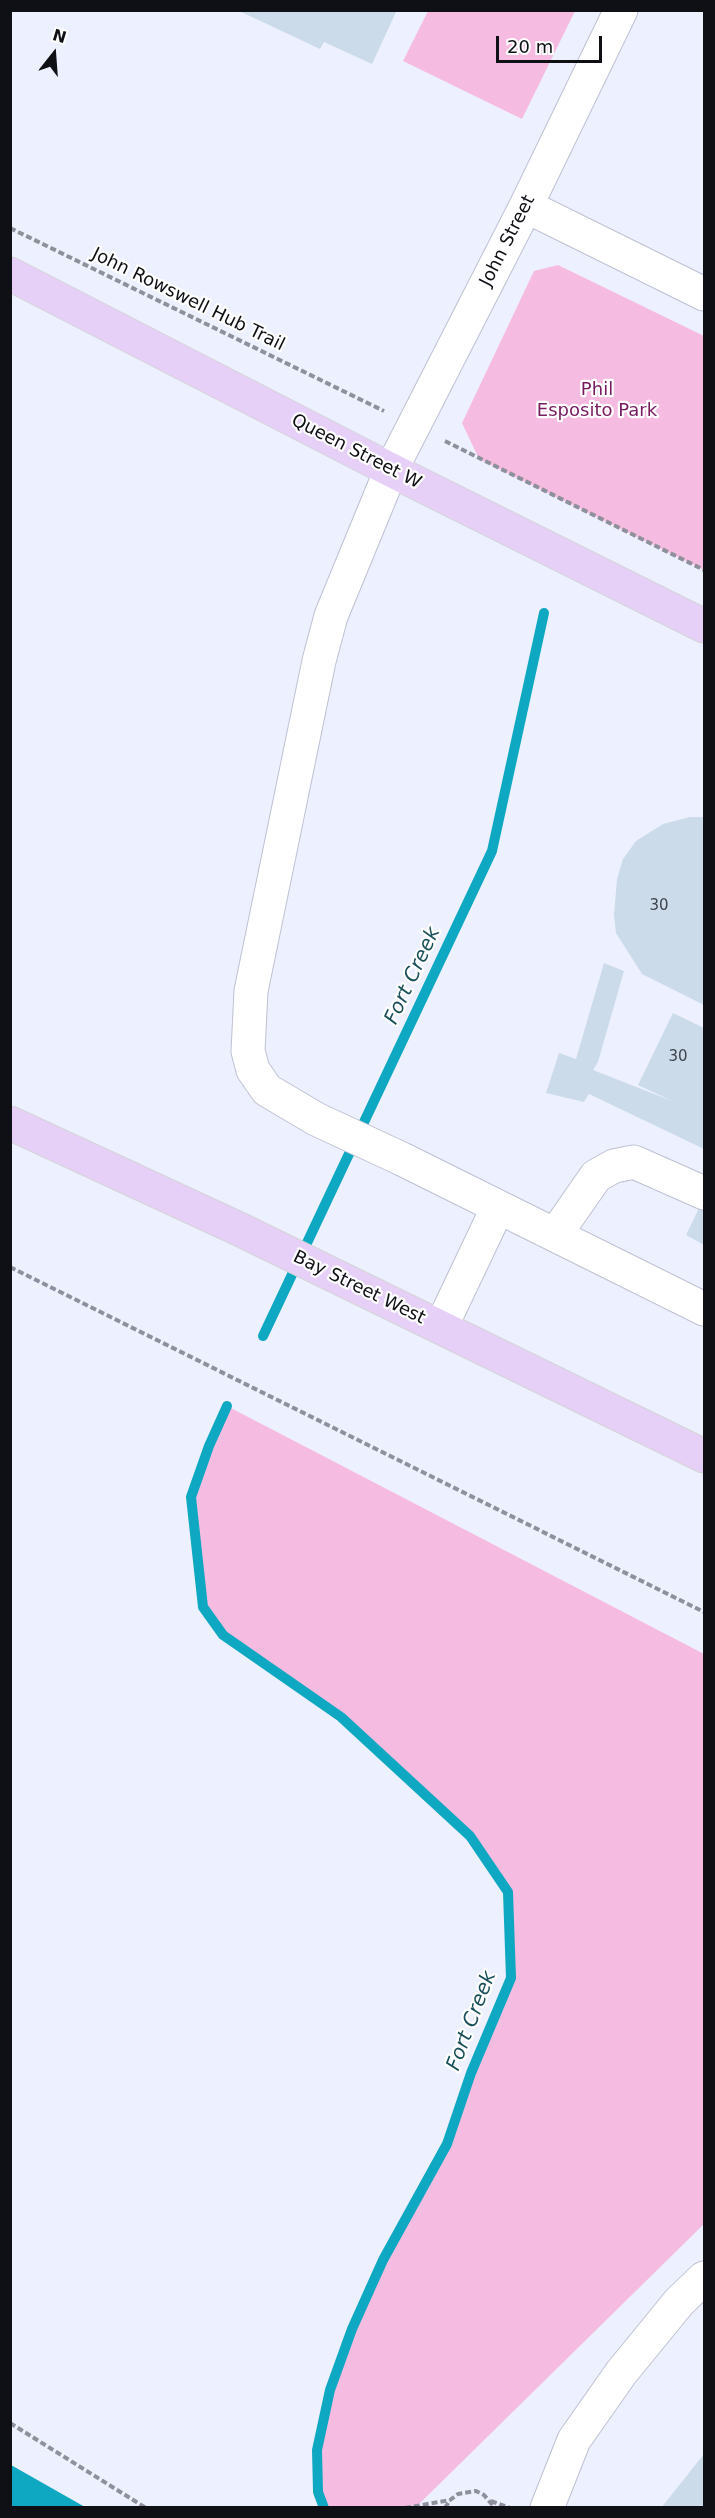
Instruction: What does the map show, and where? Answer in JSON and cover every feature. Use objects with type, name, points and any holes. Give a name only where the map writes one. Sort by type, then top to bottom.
[{"type":"main road","name":"Queen Street W","points":[[10,274],[391,470],[705,626]]},
{"type":"main road","name":"Bay Street West","points":[[10,1123],[239,1229],[705,1456]]},
{"type":"street","name":"John Street","points":[[621,10],[526,206],[391,470],[349,570],[322,650],[251,992],[248,1051],[253,1070],[267,1090],[316,1119],[402,1158],[705,1309]]},
{"type":"street","points":[[526,206],[705,294]]},
{"type":"street","points":[[555,1235],[596,1176],[614,1166],[634,1162],[705,1193]]},
{"type":"street","points":[[441,1328],[498,1207]]},
{"type":"street","points":[[547,2508],[574,2440],[636,2355],[679,2302],[705,2278]]},
{"type":"path","name":"John Rowswell Hub Trail","points":[[10,228],[354,396]]},
{"type":"path","points":[[479,459],[705,570]]},
{"type":"path","points":[[10,1267],[705,1612]]},
{"type":"path","points":[[10,2423],[146,2508]]},
{"type":"path","points":[[445,2508],[458,2494],[476,2491],[491,2501],[510,2508]]},
{"type":"path","points":[[405,2508],[450,2500]]},
{"type":"path","points":[[491,2501],[495,2508]]},
{"type":"green space","points":[[428,10],[575,11],[522,119],[403,61]]},
{"type":"green space","name":"Phil Esposito Park","points":[[558,265],[704,336],[704,570],[479,459],[462,423],[534,271]]},
{"type":"green space","points":[[227,1406],[704,1654],[704,2224],[418,2505],[386,2508],[324,2507],[318,2492],[317,2450],[330,2390],[352,2329],[383,2260],[447,2144],[471,2073],[511,1978],[508,1892],[455,1822],[341,1717],[223,1635],[203,1607],[191,1497],[209,1446]]},
{"type":"water","points":[[11,2465],[85,2507],[11,2507]]},
{"type":"building","points":[[237,10],[397,10],[372,64],[324,42],[320,49]]},
{"type":"building","points":[[690,817],[704,817],[704,1005],[642,974],[616,933],[614,915],[617,879],[623,859],[636,841],[663,824]]},
{"type":"building","points":[[604,963],[624,971],[598,1062],[593,1070],[672,1101],[638,1085],[673,1013],[704,1028],[704,1149],[589,1094],[584,1102],[546,1093],[559,1053],[576,1059]]},
{"type":"building","points":[[704,1198],[704,1245],[686,1235]]},
{"type":"building","points":[[704,2454],[704,2508],[661,2508]]},
{"type":"waterway","name":"Fort Creek","points":[[263,1336],[492,851],[544,613]]},
{"type":"waterway","name":"Fort Creek","points":[[227,1406],[209,1446],[191,1497],[203,1607],[223,1635],[341,1717],[470,1836],[508,1892],[511,1978],[471,2073],[447,2144],[383,2260],[352,2329],[330,2390],[317,2450],[318,2492],[324,2508]]}]
